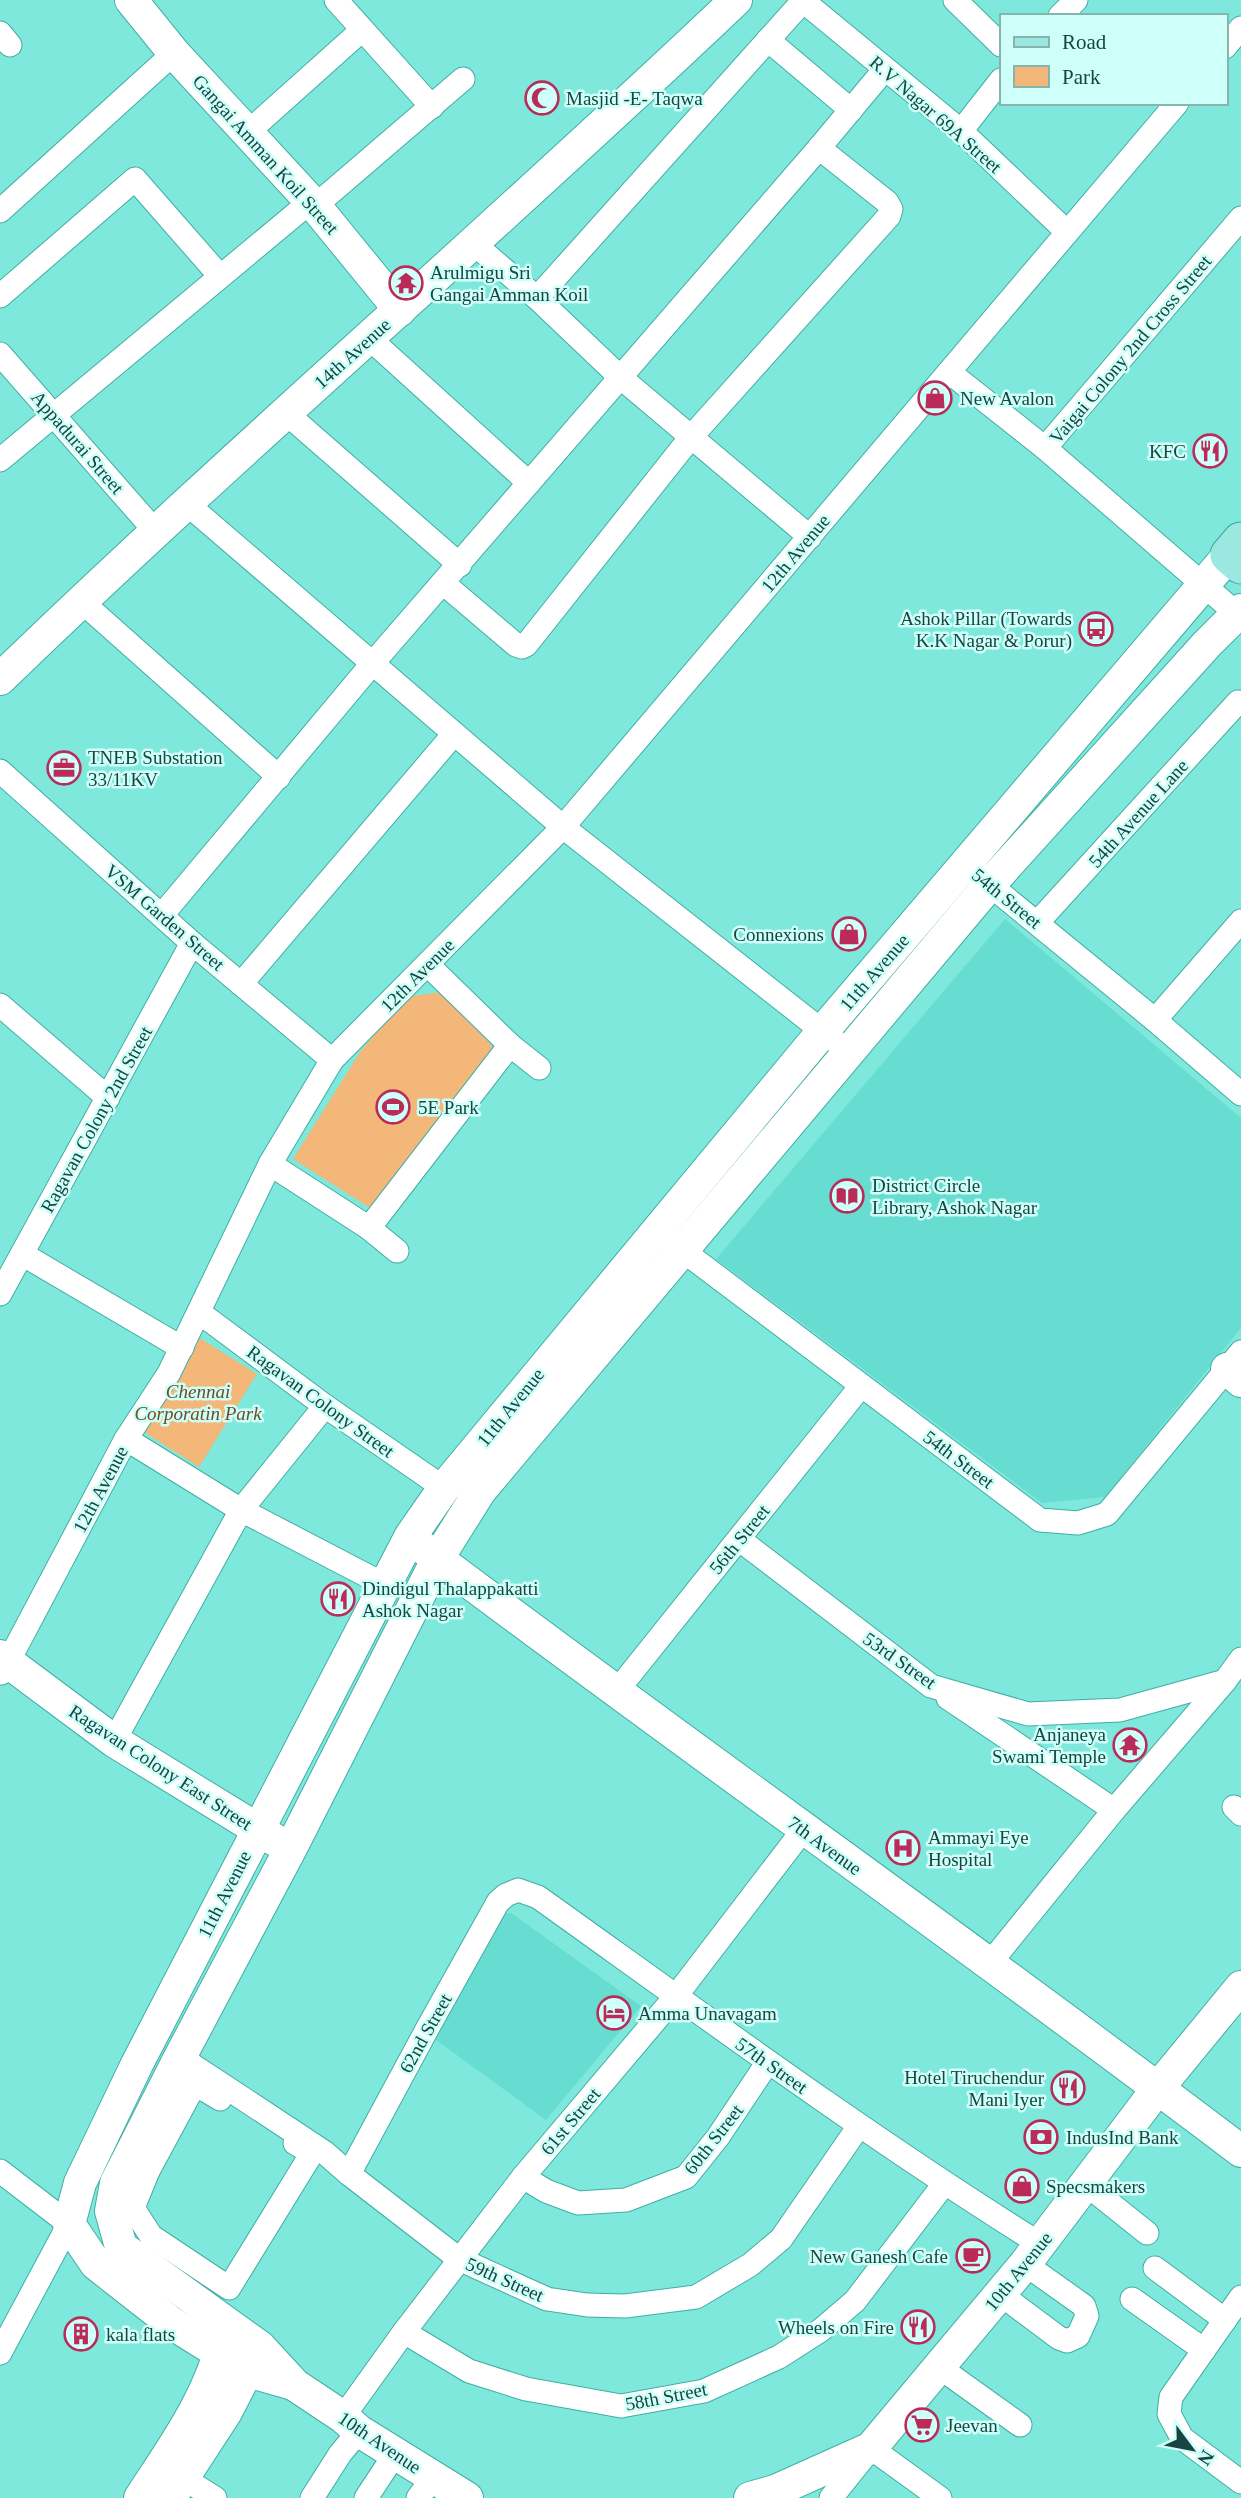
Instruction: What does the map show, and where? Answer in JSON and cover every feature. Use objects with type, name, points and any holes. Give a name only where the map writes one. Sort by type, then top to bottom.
[{"type":"main road","name":"Gangai Amman Koil Street","points":[[131,0],[174,53],[313,204],[400,310]]},
{"type":"main road","name":"14th Avenue","points":[[0,679],[155,531],[473,243],[731,2]]},
{"type":"main road","name":"11th Avenue","points":[[295,2385],[254,2359],[226,2322],[121,2247],[111,2211],[116,2183],[138,2165],[180,2057],[291,1848],[438,1558],[480,1491],[849,1051],[978,874],[1204,585],[1237,553]]},
{"type":"main road","name":"11th Avenue","points":[[254,2359],[220,2353],[170,2322],[96,2264],[69,2224],[80,2183],[131,2076],[410,1538],[444,1488],[823,1031],[1239,611]]},
{"type":"main road","name":"7th Avenue","points":[[410,1538],[803,1830],[990,1963],[1241,2151]]},
{"type":"main road","name":"Ragavan Colony East Street","points":[[3,1664],[114,1741],[257,1830],[291,1848]]},
{"type":"main road","name":"10th Avenue","points":[[750,2498],[775,2491],[871,2448],[1033,2254],[1158,2088],[1241,1987]]},
{"type":"main road","points":[[140,2498],[190,2421],[220,2353],[226,2322]]},
{"type":"main road","points":[[181,2489],[254,2359]]},
{"type":"main road","name":"10th Avenue","points":[[295,2385],[395,2454],[426,2488],[467,2498]]},
{"type":"street","points":[[336,0],[432,107]]},
{"type":"street","points":[[955,0],[1000,45]]},
{"type":"street","points":[[1062,14],[1076,0]]},
{"type":"street","points":[[537,298],[802,1]]},
{"type":"street","name":"R.V Nagar 69A Street","points":[[802,1],[961,131],[1067,232]]},
{"type":"street","points":[[1227,45],[1241,28]]},
{"type":"street","points":[[247,133],[362,30]]},
{"type":"street","points":[[768,40],[851,110]]},
{"type":"street","points":[[0,211],[174,53]]},
{"type":"street","points":[[162,915],[372,664],[885,69]]},
{"type":"street","points":[[0,460],[219,275],[313,204],[463,79]]},
{"type":"street","points":[[961,131],[1000,81]]},
{"type":"street","name":"12th Avenue","points":[[3,1664],[126,1439],[169,1373],[270,1164],[332,1060],[563,827],[1175,105]]},
{"type":"street","points":[[443,583],[516,645],[522,647],[691,436],[891,212],[887,202],[819,148]]},
{"type":"street","points":[[0,296],[135,179],[219,275]]},
{"type":"street","name":"Vaigai Colony 2nd Cross Street","points":[[1045,449],[1241,218]]},
{"type":"street","points":[[473,243],[537,298],[620,377],[810,537]]},
{"type":"street","points":[[369,338],[529,483]]},
{"type":"street","name":"Appadurai Street","points":[[0,354],[155,531]]},
{"type":"street","points":[[949,372],[1045,449],[1204,585],[1239,611]]},
{"type":"street","points":[[286,413],[460,565]]},
{"type":"street","points":[[186,503],[563,827],[849,1051]]},
{"type":"street","points":[[81,601],[278,776]]},
{"type":"street","name":"54th Avenue Lane","points":[[1037,923],[1238,702]]},
{"type":"street","points":[[241,984],[454,734]]},
{"type":"street","name":"VSM Garden Street","points":[[0,771],[192,943],[332,1060]]},
{"type":"street","name":"54th Street","points":[[978,874],[1241,1094]]},
{"type":"street","points":[[1155,1020],[1241,921]]},
{"type":"street","name":"Ragavan Colony 2nd Street","points":[[0,1294],[192,943]]},
{"type":"street","points":[[428,965],[510,1045],[539,1068]]},
{"type":"street","points":[[0,1004],[108,1098]]},
{"type":"street","points":[[369,1228],[510,1045]]},
{"type":"street","points":[[270,1164],[369,1228],[397,1251]]},
{"type":"street","name":"54th Street","points":[[656,1230],[1040,1520],[1078,1523],[1107,1514],[1236,1367]]},
{"type":"street","points":[[22,1254],[182,1348]]},
{"type":"street","name":"Ragavan Colony Street","points":[[200,1313],[444,1488]]},
{"type":"street","name":"56th Street","points":[[616,1692],[861,1386]]},
{"type":"street","points":[[114,1741],[241,1510],[325,1405]]},
{"type":"street","points":[[126,1439],[241,1510],[385,1585]]},
{"type":"street","name":"53rd Street","points":[[740,1540],[931,1686],[1028,1714],[1120,1710],[1224,1681]]},
{"type":"street","points":[[990,1963],[1241,1659]]},
{"type":"street","points":[[931,1686],[1114,1810]]},
{"type":"street","name":"61st Street","points":[[312,2498],[340,2454],[351,2424],[404,2332],[523,2177],[676,1996],[803,1830]]},
{"type":"street","name":"57th Street","points":[[506,1895],[518,1890],[538,1897],[944,2185],[1033,2254],[1084,2306],[1087,2316],[1078,2336],[1067,2341],[1059,2338],[1000,2294]]},
{"type":"street","name":"62nd Street","points":[[349,2174],[432,2019],[498,1902],[506,1895]]},
{"type":"street","name":"59th Street","points":[[180,2057],[324,2152],[458,2259],[547,2299],[587,2305],[625,2306],[696,2297],[750,2265],[781,2239],[859,2126]]},
{"type":"street","name":"60th Street","points":[[523,2177],[546,2191],[578,2203],[626,2200],[686,2177],[718,2137],[768,2062]]},
{"type":"street","points":[[195,2084],[312,2153],[229,2288],[151,2236],[133,2208],[138,2165],[195,2084]]},
{"type":"street","points":[[226,2322],[324,2152]]},
{"type":"street","points":[[0,2171],[69,2224],[0,2353]]},
{"type":"street","name":"58th Street","points":[[404,2332],[469,2371],[526,2389],[621,2406],[704,2392],[779,2357],[821,2330],[855,2301],[944,2185]]},
{"type":"street","points":[[1087,2185],[1147,2233]]},
{"type":"street","points":[[1155,2268],[1225,2320]]},
{"type":"street","points":[[1241,2297],[1171,2397],[1169,2414],[1182,2438],[1241,2482]]},
{"type":"street","points":[[1132,2299],[1204,2350]]},
{"type":"street","points":[[939,2367],[1020,2425]]},
{"type":"street","points":[[831,2498],[871,2448],[940,2498]]},
{"type":"street","points":[[366,2498],[395,2454]]},
{"type":"street","points":[[181,2489],[215,2498]]},
{"type":"shaded area","points":[[1005,919],[1241,1118],[1241,1328],[1105,1497],[1042,1503],[716,1259]]},
{"type":"shaded area","points":[[511,1913],[641,2006],[546,2120],[432,2037],[498,1914]]},
{"type":"green space","name":"5E Park","points":[[440,992],[501,1055],[378,1213],[293,1159],[360,1052],[406,997]]},
{"type":"green space","name":"Chennai Corporatin Park","points":[[198,1337],[257,1374],[199,1467],[139,1429]]},
{"type":"place","name":"Masjid -E- Taqwa","points":[[542,98]]},
{"type":"place","name":"Arulmigu Sri Gangai Amman Koil","points":[[406,283]]},
{"type":"place","name":"New Avalon","points":[[935,398]]},
{"type":"place","name":"KFC","points":[[1210,451]]},
{"type":"place","name":"Ashok Pillar (Towards K.K Nagar & Porur)","points":[[1096,629]]},
{"type":"place","name":"TNEB Substation 33/11KV","points":[[64,768]]},
{"type":"place","name":"Connexions","points":[[849,934]]},
{"type":"place","name":"5E Park","points":[[393,1107]]},
{"type":"place","name":"District Circle Library, Ashok Nagar","points":[[847,1196]]},
{"type":"place","name":"Dindigul Thalappakatti Ashok Nagar","points":[[338,1599]]},
{"type":"place","name":"Anjaneya Swami Temple","points":[[1130,1745]]},
{"type":"place","name":"Ammayi Eye Hospital","points":[[903,1848]]},
{"type":"place","name":"Amma Unavagam","points":[[614,2013]]},
{"type":"place","name":"Hotel Tiruchendur Mani Iyer","points":[[1068,2088]]},
{"type":"place","name":"IndusInd Bank","points":[[1041,2137]]},
{"type":"place","name":"Specsmakers","points":[[1022,2186]]},
{"type":"place","name":"New Ganesh Cafe","points":[[973,2256]]},
{"type":"place","name":"Wheels on Fire","points":[[918,2327]]},
{"type":"place","name":"kala flats","points":[[81,2334]]},
{"type":"place","name":"Jeevan","points":[[922,2425]]}]
